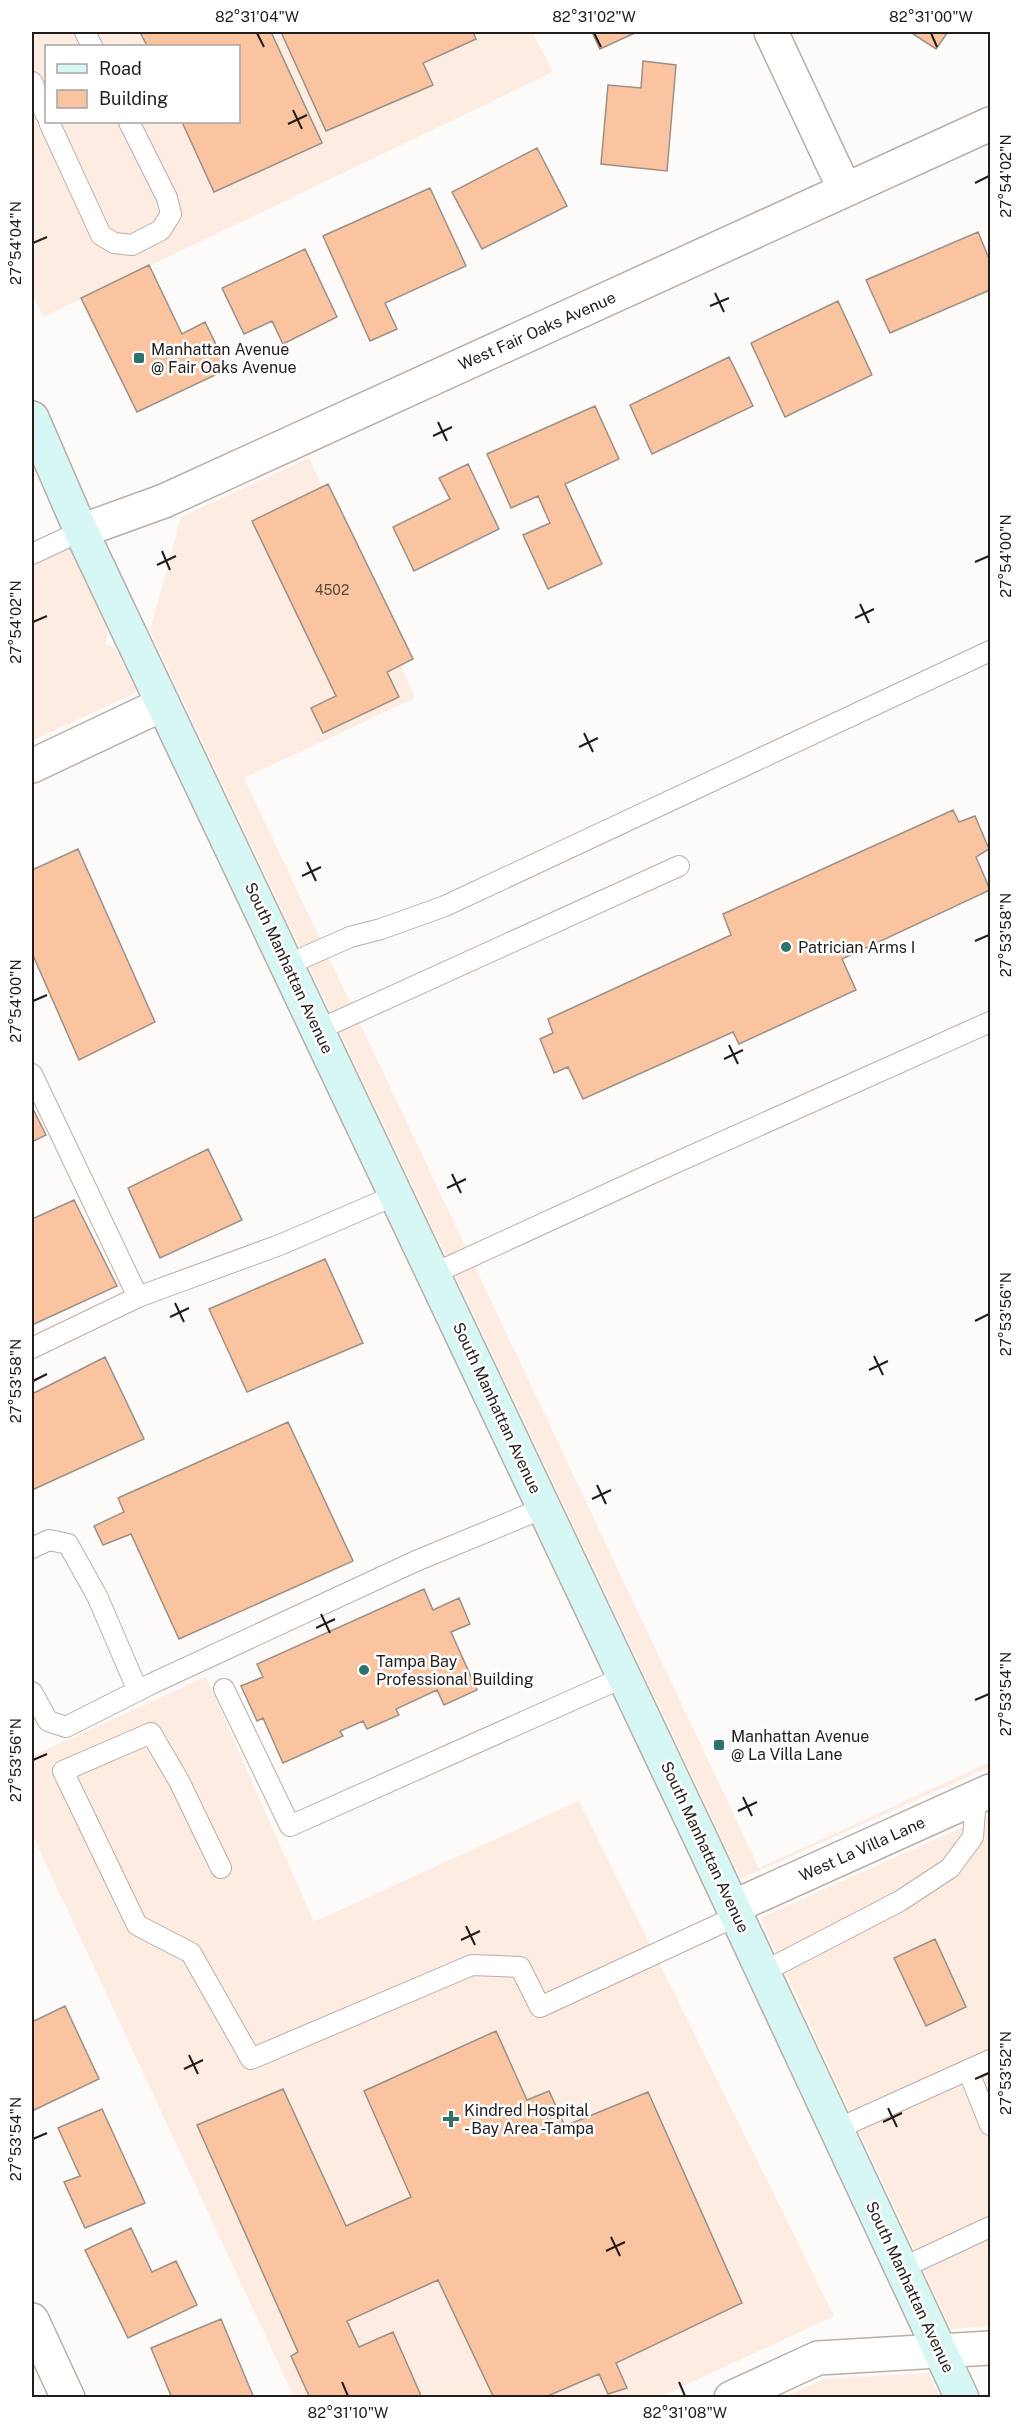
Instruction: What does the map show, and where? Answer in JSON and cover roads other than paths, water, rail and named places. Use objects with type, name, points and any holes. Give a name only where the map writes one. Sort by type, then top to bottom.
[{"type":"main road","name":"South Manhattan Avenue","points":[[32,418],[40,458],[81,531],[164,704],[735,1911],[962,2397]]},
{"type":"street","points":[[771,32],[845,190]]},
{"type":"street","name":"West Fair Oaks Avenue","points":[[81,531],[164,501],[990,124]]},
{"type":"street","points":[[32,766],[164,704]]},
{"type":"street","name":"West La Villa Lane","points":[[735,1911],[983,1794]]},
{"type":"street","points":[[32,2320],[68,2397]]},
{"type":"street","points":[[732,2397],[818,2358],[990,2348]]},
{"type":"lane","points":[[32,82],[45,113]]},
{"type":"lane","points":[[49,123],[101,235],[114,243],[132,245],[161,230],[171,214],[167,198],[130,123]]},
{"type":"lane","points":[[32,554],[81,531]]},
{"type":"lane","points":[[287,966],[350,937],[381,929],[445,906],[990,651]]},
{"type":"lane","points":[[318,1030],[679,866]]},
{"type":"lane","points":[[433,1274],[665,1167],[990,1022]]},
{"type":"lane","points":[[32,1074],[138,1297]]},
{"type":"lane","points":[[32,1348],[138,1297],[282,1244],[396,1195]]},
{"type":"lane","points":[[32,1692],[48,1721],[66,1727],[416,1561],[544,1508]]},
{"type":"lane","points":[[32,1548],[49,1540],[68,1544],[97,1596],[138,1691]]},
{"type":"lane","points":[[224,1689],[290,1826],[624,1677]]},
{"type":"lane","points":[[221,1868],[179,1780],[151,1733],[63,1771],[137,1925],[191,1953],[251,2059],[472,1965],[520,1967],[540,2007],[735,1911]]},
{"type":"lane","points":[[763,1972],[900,1901],[950,1868],[973,1837],[983,1794]]},
{"type":"lane","points":[[837,2129],[990,2060]]},
{"type":"lane","points":[[968,2070],[990,2125]]},
{"type":"lane","points":[[902,2268],[990,2227]]},
{"type":"place","name":"Manhattan Avenue @ Fair Oaks Avenue","points":[[139,358]]},
{"type":"place","name":"Patrician Arms I","points":[[786,947]]},
{"type":"place","name":"Tampa Bay Professional Building","points":[[364,1670]]},
{"type":"place","name":"Manhattan Avenue @ La Villa Lane","points":[[719,1745]]},
{"type":"place","name":"Kindred Hospital - Bay Area -Tampa","points":[[451,2119]]}]
